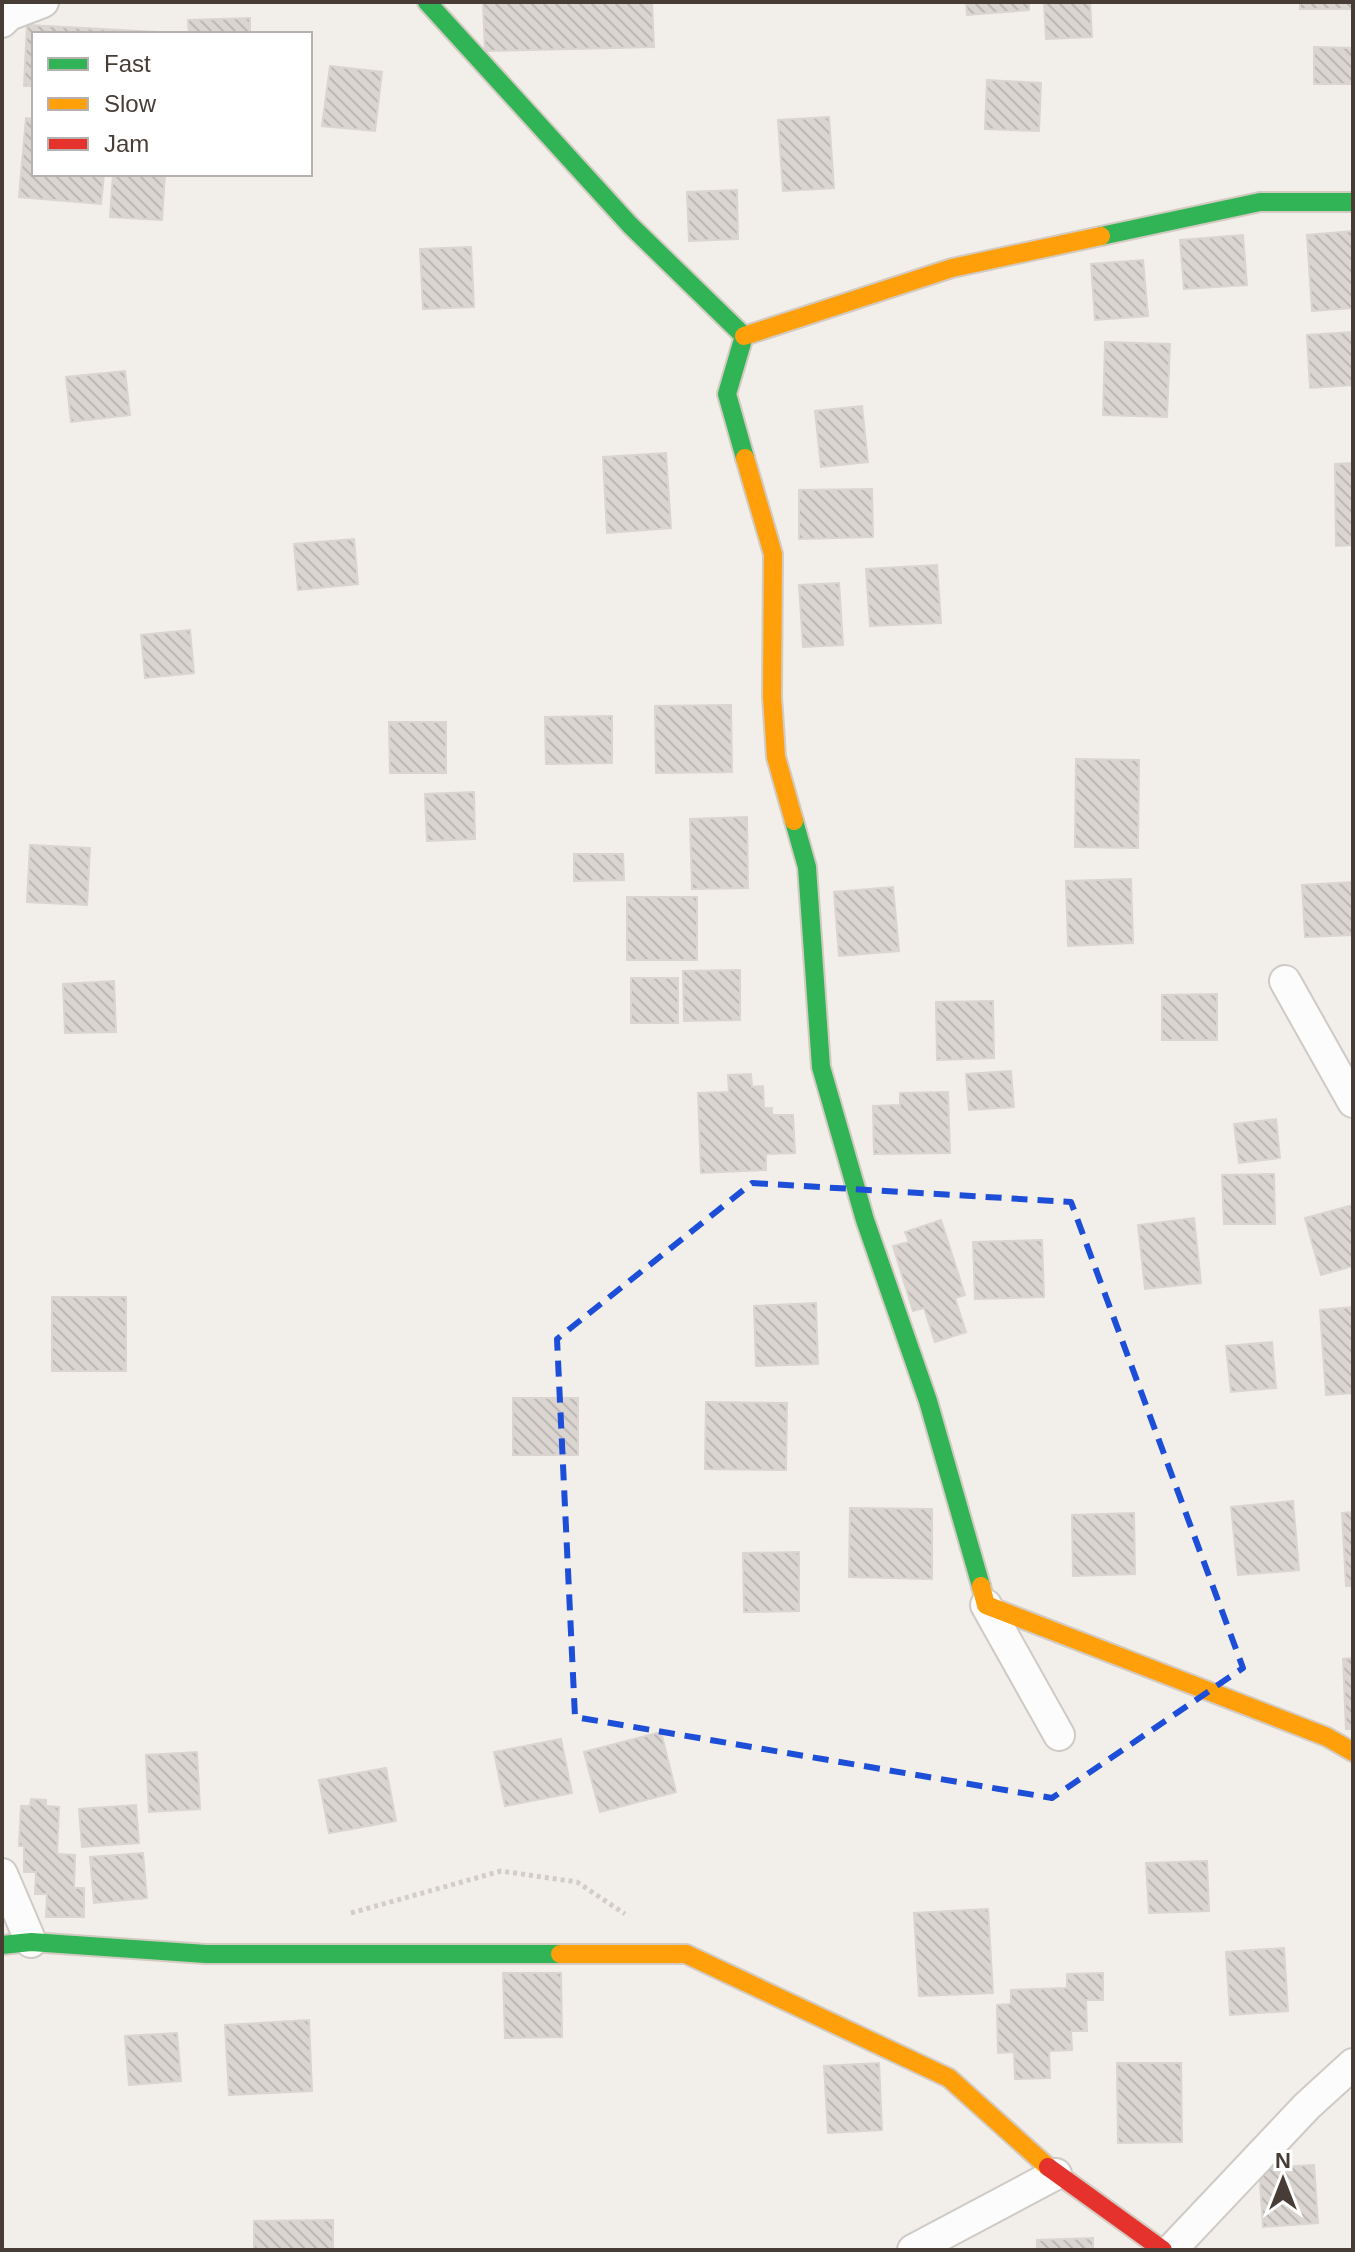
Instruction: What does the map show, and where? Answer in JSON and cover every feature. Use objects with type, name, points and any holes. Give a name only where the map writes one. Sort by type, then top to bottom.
[{"type":"street","points":[[2,22],[9,15],[43,2]]},
{"type":"street","points":[[427,2],[630,225],[744,336]]},
{"type":"street","points":[[744,336],[968,265],[1260,202],[1353,202]]},
{"type":"street","points":[[744,336],[727,394],[773,554],[776,757],[807,867],[821,1067],[865,1220],[928,1401],[986,1605],[1059,1735]]},
{"type":"street","points":[[1285,981],[1353,1102]]},
{"type":"street","points":[[986,1605],[1327,1737],[1353,1752]]},
{"type":"street","points":[[2,1874],[17,1943],[206,1954],[686,1954],[949,2078],[1056,2174],[1163,2250]]},
{"type":"street","points":[[1171,2250],[1307,2106],[1353,2064]]},
{"type":"street","points":[[913,2250],[1056,2174]]},
{"type":"path","points":[[339,1916],[501,1871],[577,1882],[638,1922]]},
{"type":"highlighted area","points":[[752,1183],[1071,1202],[1243,1668],[1052,1798],[575,1717],[557,1339]]},
{"type":"building","points":[[483,2],[652,2],[654,47],[485,51]]},
{"type":"building","points":[[966,2],[1029,2],[1029,10],[967,15]]},
{"type":"building","points":[[1044,2],[1090,2],[1092,37],[1046,39]]},
{"type":"building","points":[[1300,2],[1353,2],[1353,9],[1300,9]]},
{"type":"building","points":[[250,18],[250,32],[189,32],[188,20]]},
{"type":"building","points":[[27,25],[157,32],[32,32],[32,86],[24,86]]},
{"type":"building","points":[[1314,47],[1353,48],[1353,84],[1314,84]]},
{"type":"building","points":[[330,66],[382,72],[375,131],[322,126]]},
{"type":"building","points":[[987,80],[1041,83],[1039,131],[985,129]]},
{"type":"building","points":[[829,117],[834,188],[783,191],[778,120]]},
{"type":"building","points":[[26,118],[32,119],[32,176],[104,176],[101,204],[19,197]]},
{"type":"building","points":[[113,176],[165,176],[162,220],[110,217]]},
{"type":"building","points":[[737,190],[738,239],[689,241],[687,192]]},
{"type":"building","points":[[1353,231],[1353,308],[1312,311],[1307,235]]},
{"type":"building","points":[[1243,235],[1247,285],[1184,289],[1180,240]]},
{"type":"building","points":[[471,247],[474,307],[423,309],[420,249]]},
{"type":"building","points":[[1143,260],[1148,316],[1095,320],[1091,264]]},
{"type":"building","points":[[1353,332],[1353,385],[1310,388],[1307,335]]},
{"type":"building","points":[[1105,342],[1170,344],[1167,417],[1103,415]]},
{"type":"building","points":[[125,371],[130,415],[71,422],[66,377]]},
{"type":"building","points":[[862,406],[868,462],[821,467],[815,411]]},
{"type":"building","points":[[666,453],[671,528],[607,533],[603,457]]},
{"type":"building","points":[[1353,463],[1353,545],[1336,546],[1335,464]]},
{"type":"building","points":[[872,489],[873,537],[799,539],[799,490]]},
{"type":"building","points":[[354,539],[358,584],[298,590],[294,544]]},
{"type":"building","points":[[937,565],[941,623],[870,626],[866,569]]},
{"type":"building","points":[[839,583],[843,645],[803,647],[799,585]]},
{"type":"building","points":[[190,630],[194,673],[145,678],[141,635]]},
{"type":"building","points":[[731,705],[732,772],[656,773],[655,706]]},
{"type":"building","points":[[612,716],[612,763],[546,764],[545,717]]},
{"type":"building","points":[[389,722],[446,722],[446,773],[390,773]]},
{"type":"building","points":[[1076,759],[1139,760],[1138,848],[1075,847]]},
{"type":"building","points":[[474,792],[475,839],[427,841],[425,794]]},
{"type":"building","points":[[747,817],[748,888],[692,889],[690,819]]},
{"type":"building","points":[[30,845],[90,848],[87,905],[27,902]]},
{"type":"building","points":[[574,854],[623,854],[624,880],[574,881]]},
{"type":"building","points":[[1131,879],[1133,943],[1068,946],[1066,881]]},
{"type":"building","points":[[1353,882],[1353,935],[1305,937],[1302,885]]},
{"type":"building","points":[[893,887],[899,951],[839,956],[834,892]]},
{"type":"building","points":[[627,897],[697,897],[697,960],[627,960]]},
{"type":"building","points":[[740,970],[740,1020],[684,1021],[683,971]]},
{"type":"building","points":[[631,978],[678,978],[678,1023],[631,1023]]},
{"type":"building","points":[[114,981],[116,1032],[65,1033],[63,984]]},
{"type":"building","points":[[1217,994],[1217,1040],[1162,1040],[1162,995]]},
{"type":"building","points":[[993,1001],[994,1058],[937,1060],[936,1002]]},
{"type":"building","points":[[1011,1071],[1014,1107],[969,1110],[966,1074]]},
{"type":"building","points":[[751,1074],[752,1087],[763,1086],[764,1108],[772,1108],[772,1115],[793,1115],[795,1153],[766,1154],[766,1170],[701,1173],[698,1093],[729,1092],[728,1075]]},
{"type":"building","points":[[948,1092],[950,1153],[874,1154],[873,1106],[900,1105],[900,1093]]},
{"type":"building","points":[[1276,1119],[1280,1158],[1239,1163],[1234,1124]]},
{"type":"building","points":[[1274,1174],[1275,1224],[1224,1224],[1222,1175]]},
{"type":"building","points":[[1353,1205],[1353,1266],[1321,1275],[1305,1218]]},
{"type":"building","points":[[1194,1218],[1201,1283],[1145,1289],[1138,1225]]},
{"type":"building","points":[[941,1220],[965,1295],[955,1298],[966,1332],[935,1342],[924,1308],[913,1311],[893,1246],[909,1242],[905,1232]]},
{"type":"building","points":[[1042,1240],[1044,1297],[975,1299],[973,1242]]},
{"type":"building","points":[[52,1297],[126,1297],[126,1371],[52,1371]]},
{"type":"building","points":[[816,1303],[818,1364],[756,1366],[754,1306]]},
{"type":"building","points":[[1353,1307],[1353,1393],[1326,1395],[1320,1310]]},
{"type":"building","points":[[1272,1342],[1276,1388],[1231,1392],[1226,1346]]},
{"type":"building","points":[[513,1398],[578,1398],[578,1455],[513,1455]]},
{"type":"building","points":[[706,1402],[787,1403],[786,1470],[705,1469]]},
{"type":"building","points":[[1293,1501],[1299,1570],[1238,1575],[1231,1507]]},
{"type":"building","points":[[850,1508],[932,1509],[932,1579],[849,1577]]},
{"type":"building","points":[[1353,1512],[1353,1586],[1346,1586],[1342,1513]]},
{"type":"building","points":[[1134,1513],[1135,1574],[1073,1576],[1072,1515]]},
{"type":"building","points":[[799,1552],[799,1611],[744,1612],[743,1553]]},
{"type":"building","points":[[1353,1658],[1353,1729],[1346,1729],[1343,1659]]},
{"type":"building","points":[[661,1732],[676,1792],[600,1812],[584,1752]]},
{"type":"building","points":[[561,1739],[572,1793],[505,1806],[494,1752]]},
{"type":"building","points":[[197,1752],[200,1809],[149,1812],[146,1755]]},
{"type":"building","points":[[386,1768],[396,1821],[329,1833],[319,1780]]},
{"type":"building","points":[[31,1799],[46,1800],[46,1806],[59,1807],[57,1854],[75,1855],[74,1888],[84,1888],[84,1917],[46,1917],[47,1894],[35,1894],[36,1872],[24,1872],[24,1846],[19,1846],[21,1806],[30,1806]]},
{"type":"building","points":[[136,1805],[139,1843],[82,1847],[79,1809]]},
{"type":"building","points":[[143,1853],[147,1898],[94,1903],[90,1857]]},
{"type":"building","points":[[1207,1861],[1209,1911],[1149,1913],[1146,1863]]},
{"type":"building","points":[[988,1909],[993,1993],[919,1996],[914,1913]]},
{"type":"building","points":[[1284,1948],[1288,2011],[1230,2015],[1226,1952]]},
{"type":"building","points":[[503,1973],[561,1973],[562,2037],[505,2038]]},
{"type":"building","points":[[1103,1973],[1103,2000],[1086,2000],[1087,2031],[1071,2031],[1072,2050],[1049,2051],[1050,2078],[1015,2079],[1014,2052],[998,2053],[997,2005],[1011,2004],[1011,1990],[1067,1988],[1067,1974]]},
{"type":"building","points":[[309,2020],[312,2091],[229,2095],[225,2025]]},
{"type":"building","points":[[177,2033],[181,2081],[129,2085],[125,2036]]},
{"type":"building","points":[[879,2063],[882,2130],[828,2133],[824,2066]]},
{"type":"building","points":[[1117,2063],[1181,2063],[1182,2142],[1118,2143]]},
{"type":"building","points":[[1314,2165],[1318,2223],[1263,2227],[1259,2168]]},
{"type":"building","points":[[333,2220],[333,2250],[254,2250],[254,2221]]},
{"type":"building","points":[[1093,2238],[1093,2250],[1037,2250],[1037,2240]]},
{"type":"traffic: fast","points":[[427,2],[630,225],[744,336],[727,394],[745,458]]},
{"type":"traffic: fast","points":[[1101,236],[1260,202],[1353,202]]},
{"type":"traffic: fast","points":[[794,821],[807,867],[821,1067],[865,1220],[928,1401],[981,1586]]},
{"type":"traffic: fast","points":[[2,1945],[31,1942],[206,1954],[560,1954]]},
{"type":"traffic: slow","points":[[744,336],[952,268],[1101,236]]},
{"type":"traffic: slow","points":[[745,458],[773,554],[772,696],[776,757],[794,821]]},
{"type":"traffic: slow","points":[[981,1586],[986,1605],[1327,1737],[1353,1752]]},
{"type":"traffic: slow","points":[[560,1954],[686,1954],[949,2078],[1048,2167]]},
{"type":"traffic: jam","points":[[1048,2167],[1163,2250]]}]
